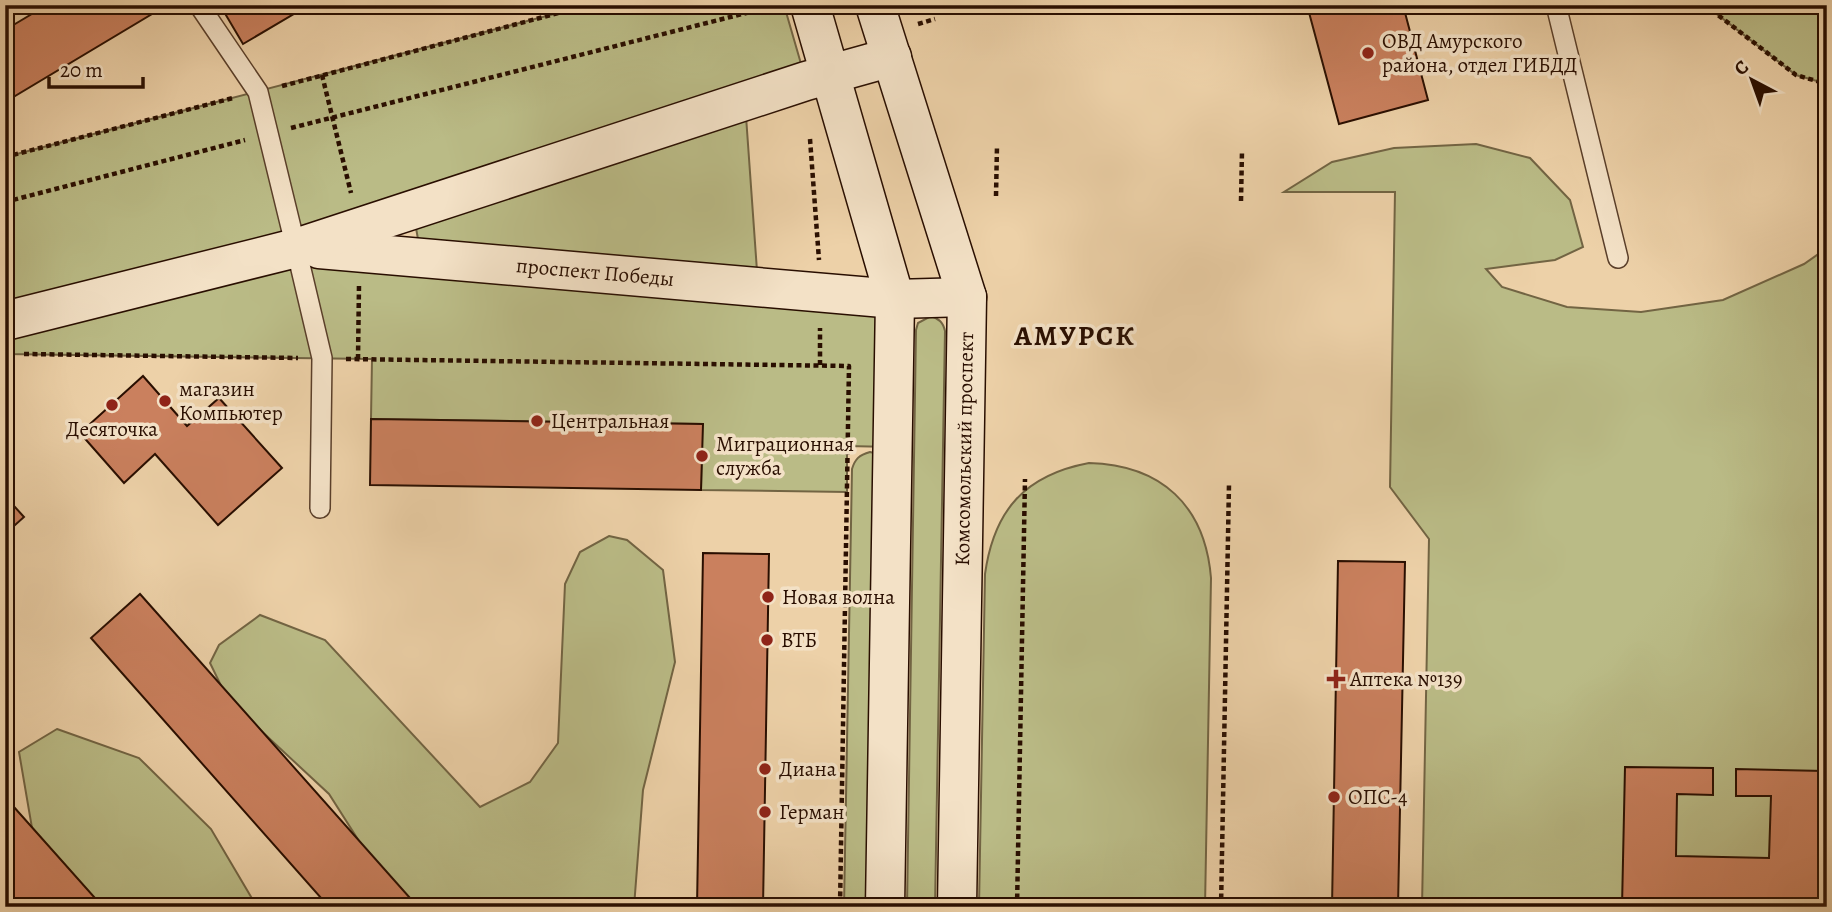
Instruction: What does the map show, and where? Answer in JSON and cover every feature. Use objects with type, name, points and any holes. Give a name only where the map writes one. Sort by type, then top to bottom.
[{"type":"street","points":[[810,5],[895,299],[884,907]]},
{"type":"street","name":"Комсомольский проспект","points":[[875,5],[967,297],[957,907]]},
{"type":"street","name":"проспект Победы","points":[[12,338],[830,74],[892,57]]},
{"type":"street","name":"проспект Победы","points":[[296,248],[359,251],[895,299],[967,297]]},
{"type":"lane","points":[[199,5],[258,92],[296,248],[322,358],[320,508]]},
{"type":"lane","points":[[1556,5],[1618,258]]},
{"type":"path","points":[[5,157],[589,5]]},
{"type":"path","points":[[5,202],[778,5]]},
{"type":"path","points":[[1705,5],[1796,75],[1827,84]]},
{"type":"path","points":[[810,134],[821,292]]},
{"type":"path","points":[[996,196],[997,146]]},
{"type":"path","points":[[1241,201],[1242,151]]},
{"type":"path","points":[[12,338],[322,358],[849,366],[840,907]]},
{"type":"path","points":[[1017,907],[1025,479]]},
{"type":"path","points":[[1221,907],[1229,484]]},
{"type":"green space","points":[[589,5],[784,5],[806,81],[745,102],[758,285],[895,299],[892,447],[847,446],[847,492],[701,490],[702,424],[371,419],[372,359],[5,354],[5,157]],"holes":[[[413,211],[421,256],[360,251]]]},
{"type":"green space","points":[[1705,5],[1827,5],[1827,84],[1796,75]]},
{"type":"green space","points":[[1476,144],[1530,158],[1570,200],[1583,247],[1555,260],[1486,269],[1502,287],[1567,307],[1641,312],[1723,300],[1804,264],[1827,248],[1827,907],[1422,907],[1429,539],[1390,487],[1395,192],[1284,192],[1332,162],[1394,148]]},
{"type":"green space","points":[[931,316],[940,321],[945,331],[935,907],[907,907],[916,330],[918,323]]},
{"type":"green space","points":[[870,452],[878,454],[880,907],[844,907],[852,469],[858,458]]},
{"type":"green space","points":[[1089,463],[1138,472],[1158,481],[1175,494],[1189,510],[1200,530],[1207,552],[1211,578],[1205,907],[979,907],[985,574],[989,551],[996,531],[1016,499],[1047,476]]},
{"type":"green space","points":[[609,536],[627,540],[663,570],[675,662],[643,790],[634,907],[401,907],[329,794],[228,700],[210,663],[219,645],[260,615],[325,640],[480,807],[530,782],[558,743],[565,584],[580,552]]},
{"type":"green space","points":[[57,729],[139,758],[211,829],[257,907],[63,907],[32,828],[19,752]]},
{"type":"building","points":[[47,5],[167,5],[5,102],[5,30]]},
{"type":"building","points":[[220,5],[309,5],[243,44]]},
{"type":"building","name":"ОВД Амурского района, отдел ГИБДД","points":[[1307,5],[1403,5],[1428,100],[1339,124]]},
{"type":"building","points":[[143,376],[187,426],[219,398],[282,468],[218,525],[155,454],[124,483],[80,433]]},
{"type":"building","points":[[371,419],[703,424],[701,490],[370,485]]},
{"type":"building","points":[[5,496],[24,517],[5,534]]},
{"type":"building","points":[[703,553],[769,554],[763,907],[697,907]]},
{"type":"building","points":[[1338,561],[1405,562],[1398,907],[1332,907]]},
{"type":"building","points":[[140,594],[418,907],[329,907],[91,638]]},
{"type":"building","points":[[1625,767],[1713,768],[1713,795],[1677,794],[1676,856],[1769,858],[1771,796],[1736,796],[1736,769],[1824,771],[1821,907],[1768,907],[1768,902],[1675,901],[1675,907],[1622,907]]},
{"type":"building","points":[[5,797],[103,907],[14,907],[5,897]]},
{"type":"place","name":"ОВД Амурского района, отдел ГИБДД","points":[[1368,53]]},
{"type":"place","name":"магазин Компьютер","points":[[165,401]]},
{"type":"place","name":"Десяточка","points":[[112,405]]},
{"type":"place","name":"Центральная","points":[[537,421]]},
{"type":"place","name":"Миграционная служба","points":[[702,456]]},
{"type":"place","name":"Новая волна","points":[[768,597]]},
{"type":"place","name":"ВТБ","points":[[767,640]]},
{"type":"place","name":"Аптека №139","points":[[1336,679]]},
{"type":"place","name":"Диана","points":[[765,769]]},
{"type":"place","name":"ОПС-4","points":[[1334,797]]},
{"type":"place","name":"Герман","points":[[765,812]]},
{"type":"district","name":"АМУРСК","points":[[1075,335]]}]
